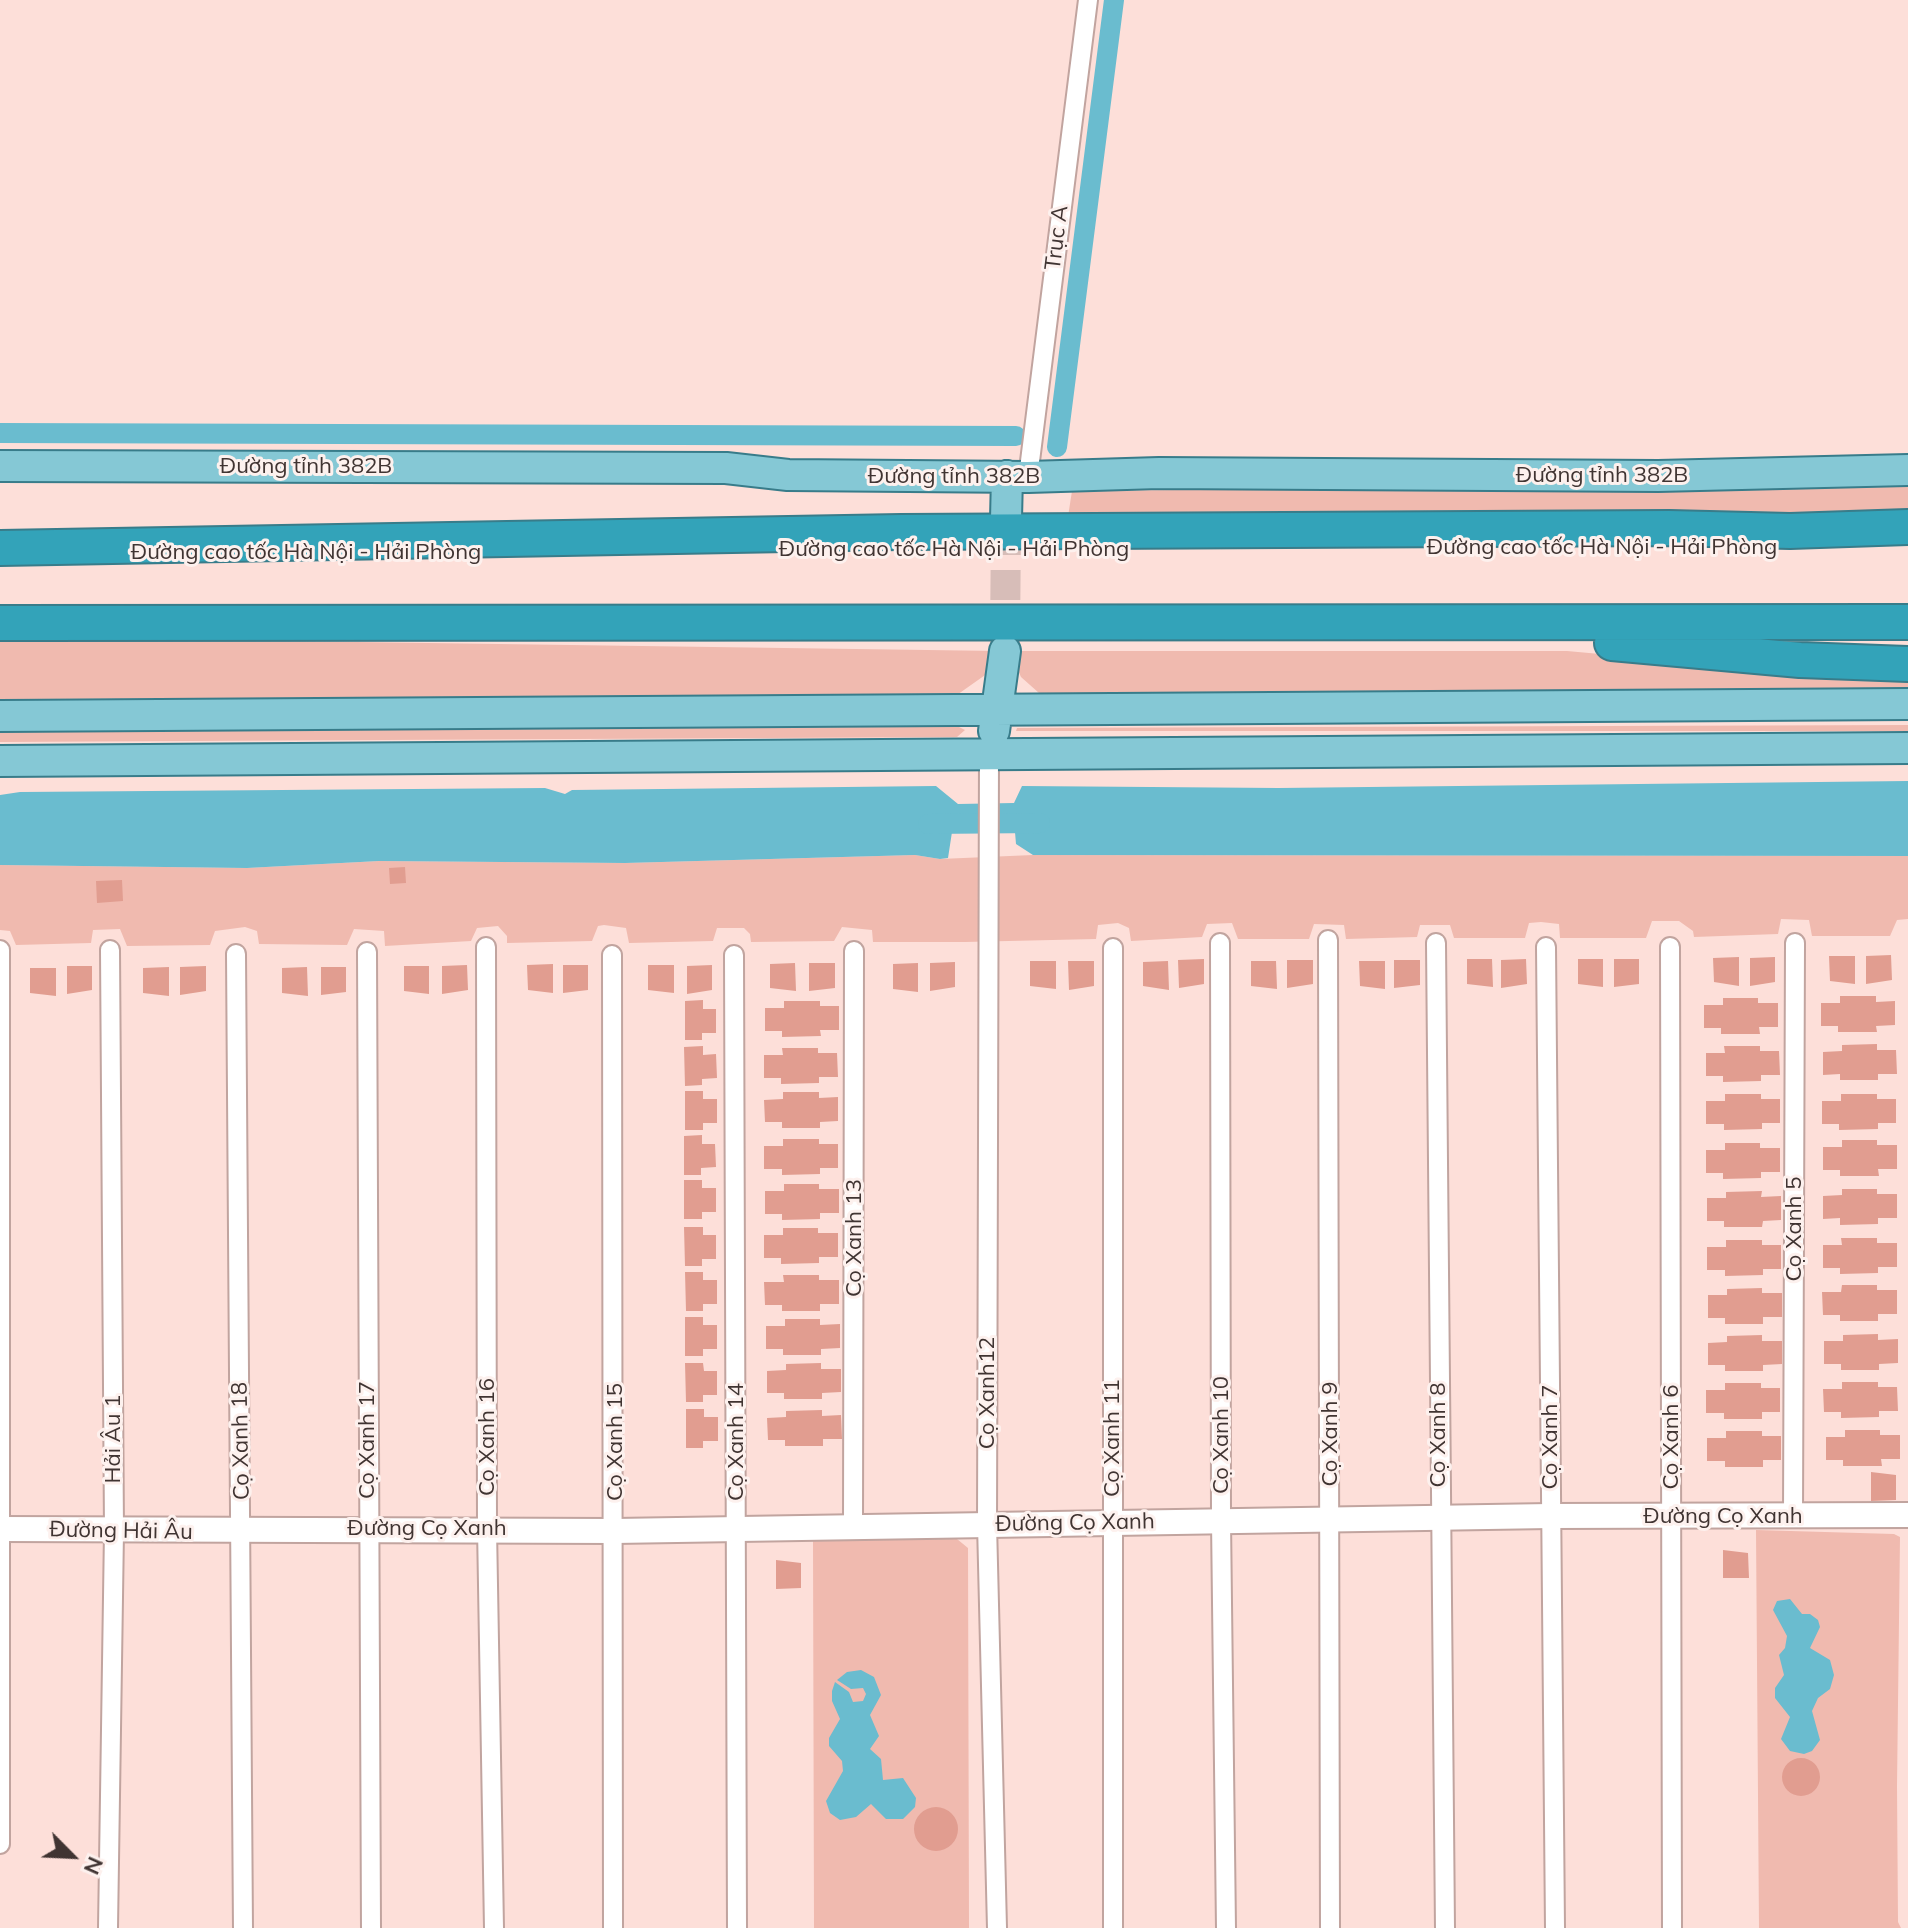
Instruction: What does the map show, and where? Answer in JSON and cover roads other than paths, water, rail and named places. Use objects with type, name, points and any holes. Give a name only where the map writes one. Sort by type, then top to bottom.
[{"type":"highway","points":[[0,551],[901,532],[1790,531],[1908,527]]},
{"type":"highway","name":"Đường cao tốc Hà Nội - Hải Phòng","points":[[0,551],[1908,546]]},
{"type":"highway","points":[[16,622],[975,625],[1908,622]]},
{"type":"highway","points":[[16,622],[843,642],[1617,643],[1800,660],[1908,664]]},
{"type":"main road","name":"Đường tỉnh 382B","points":[[0,466],[710,468],[788,475],[1017,476],[1159,473],[1658,476],[1908,470]]},
{"type":"main road","points":[[1006,519],[1017,476]]},
{"type":"main road","points":[[989,752],[1000,711],[1005,651]]},
{"type":"main road","points":[[0,716],[1908,704]]},
{"type":"main road","points":[[0,761],[1908,748]]},
{"type":"street","name":"Trục A","points":[[1017,476],[1088,0]]},
{"type":"street","name":"Cọ Xanh12","points":[[989,752],[987,1524],[997,1928]]},
{"type":"street","name":"Cọ Xanh 9","points":[[1328,940],[1330,1928]]},
{"type":"street","name":"Cọ Xanh 10","points":[[1220,943],[1221,1521],[1226,1928]]},
{"type":"street","name":"Cọ Xanh 8","points":[[1436,943],[1445,1928]]},
{"type":"street","name":"Cọ Xanh 5","points":[[1793,1515],[1795,943]]},
{"type":"street","name":"Cọ Xanh 16","points":[[486,947],[487,1528],[494,1928]]},
{"type":"street","name":"Cọ Xanh 7","points":[[1546,947],[1555,1928]]},
{"type":"street","name":"Cọ Xanh 6","points":[[1670,947],[1672,1928]]},
{"type":"street","name":"Cọ Xanh 11","points":[[1113,948],[1113,1928]]},
{"type":"street","points":[[0,950],[0,1844]]},
{"type":"street","name":"Hải Âu 1","points":[[108,1928],[114,1531],[110,950]]},
{"type":"street","name":"Cọ Xanh 13","points":[[853,1525],[854,951]]},
{"type":"street","name":"Cọ Xanh 17","points":[[367,952],[371,1928]]},
{"type":"street","name":"Cọ Xanh 18","points":[[236,954],[243,1928]]},
{"type":"street","name":"Cọ Xanh 15","points":[[612,955],[615,1531],[613,1928]]},
{"type":"street","name":"Cọ Xanh 14","points":[[734,955],[737,1928]]},
{"type":"street","name":"Đường Cọ Xanh","points":[[242,1532],[367,1527],[615,1531],[1550,1516],[1908,1515]]},
{"type":"street","name":"Đường Hải Âu","points":[[1,1529],[242,1532]]},
{"type":"water","points":[[1908,781],[1908,856],[1033,855],[1016,844],[1014,820],[954,819],[948,858],[940,859],[915,855],[625,863],[379,861],[247,868],[0,865],[0,795],[20,792],[545,788],[565,794],[572,790],[936,786],[958,804],[1014,803],[1022,786],[1279,788]]},
{"type":"water","points":[[1790,1599],[1802,1614],[1810,1614],[1818,1620],[1820,1627],[1810,1648],[1830,1660],[1834,1675],[1830,1689],[1818,1698],[1812,1711],[1820,1740],[1812,1751],[1804,1754],[1790,1751],[1781,1739],[1790,1717],[1775,1698],[1775,1688],[1784,1675],[1779,1655],[1785,1648],[1787,1636],[1773,1610],[1777,1601]]},
{"type":"water","points":[[861,1670],[874,1677],[881,1695],[870,1715],[879,1736],[870,1749],[881,1759],[883,1780],[903,1778],[916,1798],[915,1807],[903,1819],[886,1819],[871,1804],[856,1817],[840,1820],[830,1813],[826,1801],[843,1771],[842,1761],[829,1746],[829,1738],[840,1719],[832,1701],[832,1691],[835,1682],[849,1692],[853,1702],[863,1701],[866,1694],[863,1688],[851,1689],[837,1680],[847,1672]]},
{"type":"waterway","points":[[1057,447],[1114,0]]},
{"type":"waterway","points":[[0,433],[1016,436]]},
{"type":"waterway","points":[[928,824],[1040,823]]},
{"type":"tunnel","points":[[1005,645],[1006,519]]}]
